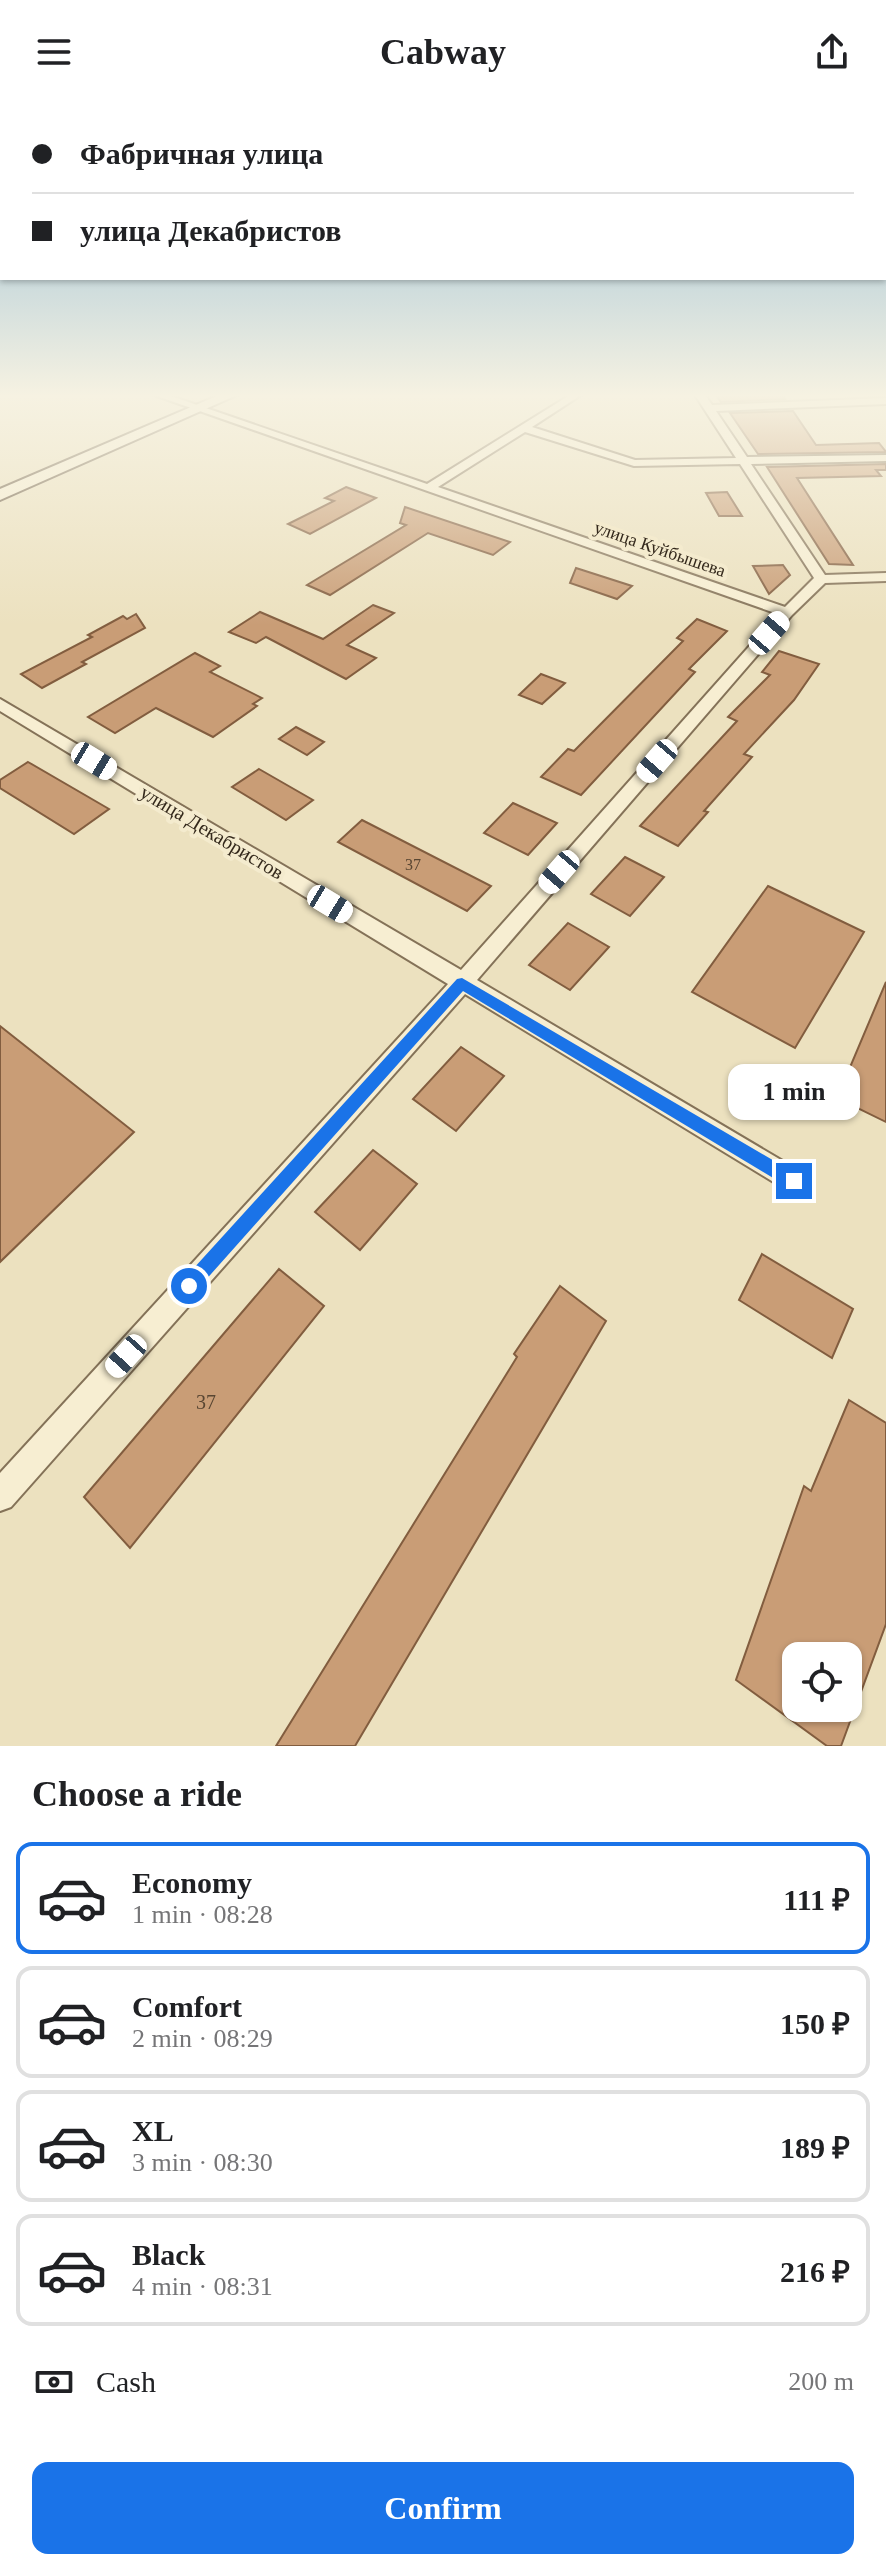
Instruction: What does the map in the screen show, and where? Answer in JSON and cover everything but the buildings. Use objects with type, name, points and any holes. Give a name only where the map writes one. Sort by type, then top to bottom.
[{"type":"main road","points":[[0,495],[54,472]]},
{"type":"street","name":"улица Куйбышева","points":[[381,472],[787,612]]},
{"type":"street","points":[[429,488],[455,472]]},
{"type":"street","points":[[750,472],[821,579]]},
{"type":"street","points":[[0,1496],[462,983],[787,612],[821,579],[886,577]]},
{"type":"street","name":"улица Декабристов","points":[[0,704],[794,1181]]},
{"type":"route","points":[[189,1286],[462,983],[794,1181]]}]
